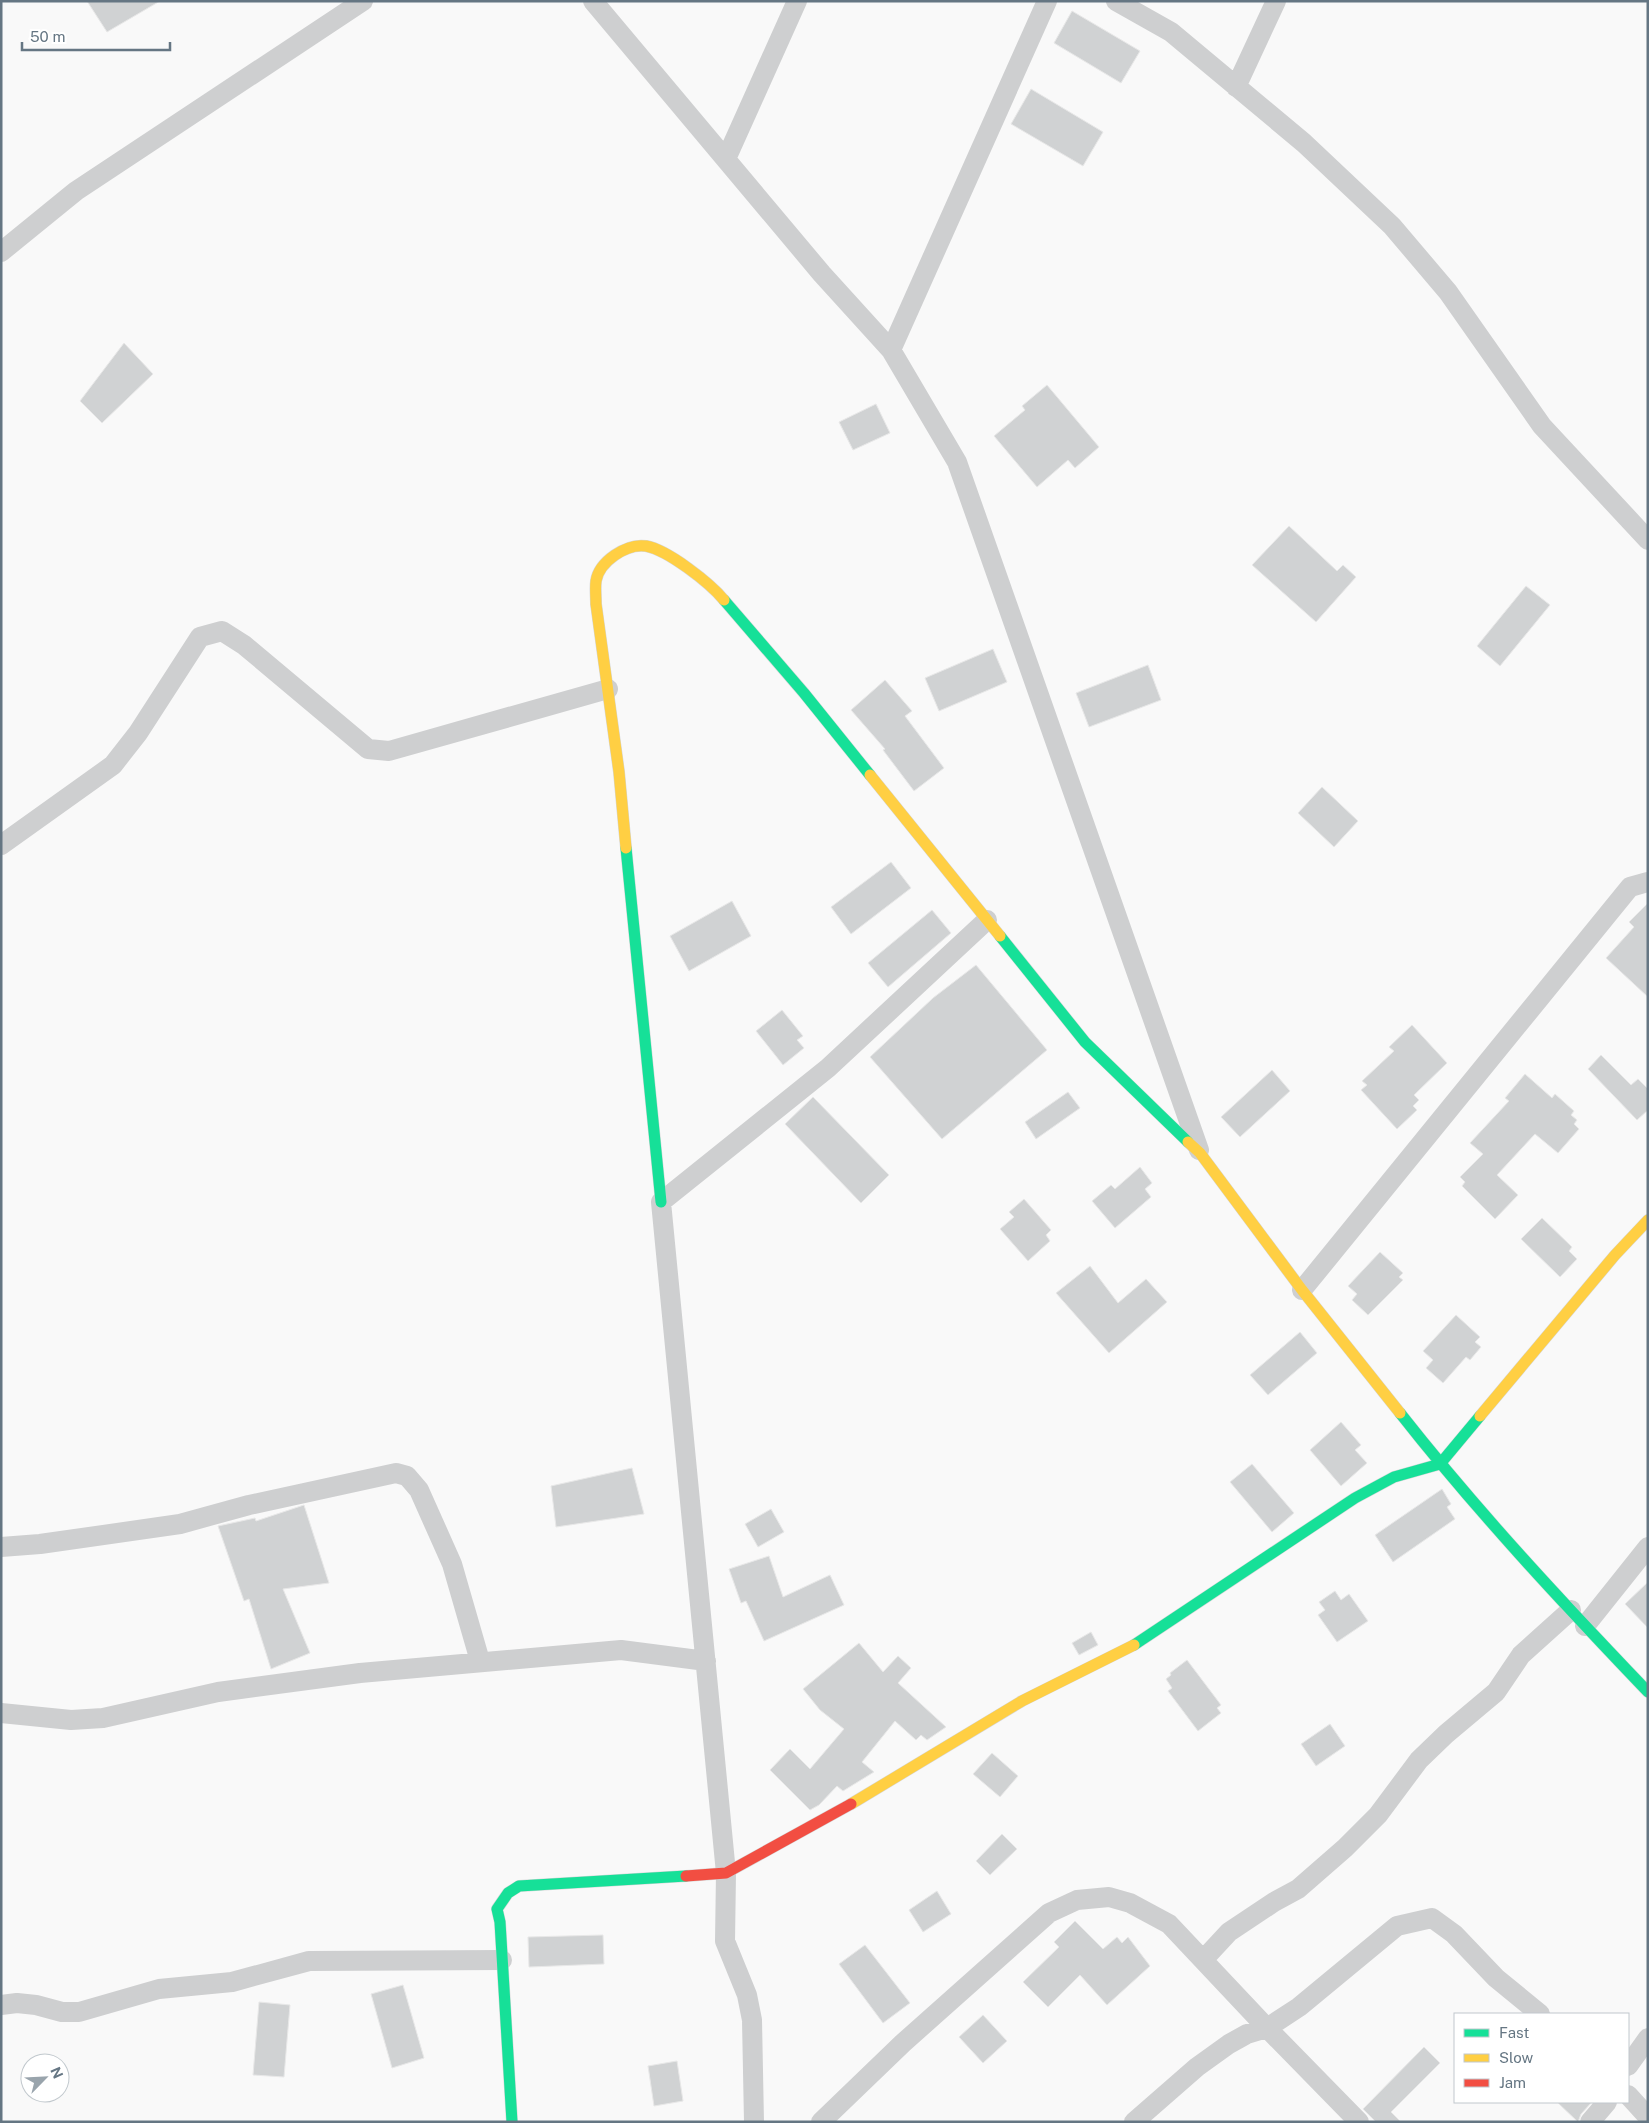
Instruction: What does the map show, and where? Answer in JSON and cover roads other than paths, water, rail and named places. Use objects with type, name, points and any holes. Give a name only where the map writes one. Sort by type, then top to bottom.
[{"type":"street","points":[[1,252],[76,191],[363,1]]},
{"type":"street","points":[[593,1],[822,274],[891,350],[957,462],[1200,1153]]},
{"type":"street","points":[[726,159],[798,1]]},
{"type":"street","points":[[891,350],[1046,1]]},
{"type":"street","points":[[1116,1],[1171,32],[1304,144],[1392,226],[1448,292],[1542,426],[1648,540]]},
{"type":"street","points":[[1236,87],[1276,1]]},
{"type":"street","points":[[754,2122],[752,2020],[747,1995],[725,1941],[726,1873],[706,1661],[619,772],[596,604],[596,580],[605,562],[624,550],[645,546],[672,558],[712,587],[804,693],[1085,1042],[1200,1153],[1302,1290],[1440,1464],[1584,1626],[1648,1692]]},
{"type":"street","points":[[1,845],[113,766],[138,732],[200,637],[214,633],[222,631],[244,645],[368,749],[389,751],[608,689]]},
{"type":"street","points":[[1302,1290],[1630,887],[1648,882]]},
{"type":"street","points":[[661,1202],[828,1068],[987,920]]},
{"type":"street","points":[[512,2122],[497,1909],[508,1893],[519,1886],[726,1873],[818,1824],[1022,1702],[1144,1640],[1355,1498],[1394,1477],[1440,1464],[1615,1255],[1648,1220]]},
{"type":"street","points":[[1,1547],[40,1544],[180,1524],[249,1505],[396,1472],[407,1476],[419,1490],[452,1564],[480,1661]]},
{"type":"street","points":[[1584,1626],[1648,1547]]},
{"type":"street","points":[[1203,1960],[1229,1932],[1274,1902],[1298,1889],[1346,1848],[1378,1815],[1418,1760],[1496,1692],[1521,1655],[1571,1610]]},
{"type":"street","points":[[1,1713],[71,1720],[103,1718],[218,1692],[360,1673],[622,1650],[706,1661]]},
{"type":"street","points":[[821,2122],[1008,1948],[1049,1913],[1077,1900],[1109,1897],[1130,1903],[1169,1924],[1359,2122]]},
{"type":"street","points":[[1134,2122],[1197,2067],[1229,2044],[1247,2034],[1267,2028],[1299,2007],[1354,1964],[1397,1926],[1432,1918],[1454,1934],[1496,1978],[1539,2013]]},
{"type":"street","points":[[1,2005],[16,2003],[36,2005],[62,2012],[79,2012],[159,1989],[232,1982],[309,1961],[502,1960]]},
{"type":"street","points":[[1629,2065],[1648,2038]]},
{"type":"street","points":[[1629,2096],[1648,2117]]},
{"type":"street","points":[[1590,2122],[1606,2103]]}]
